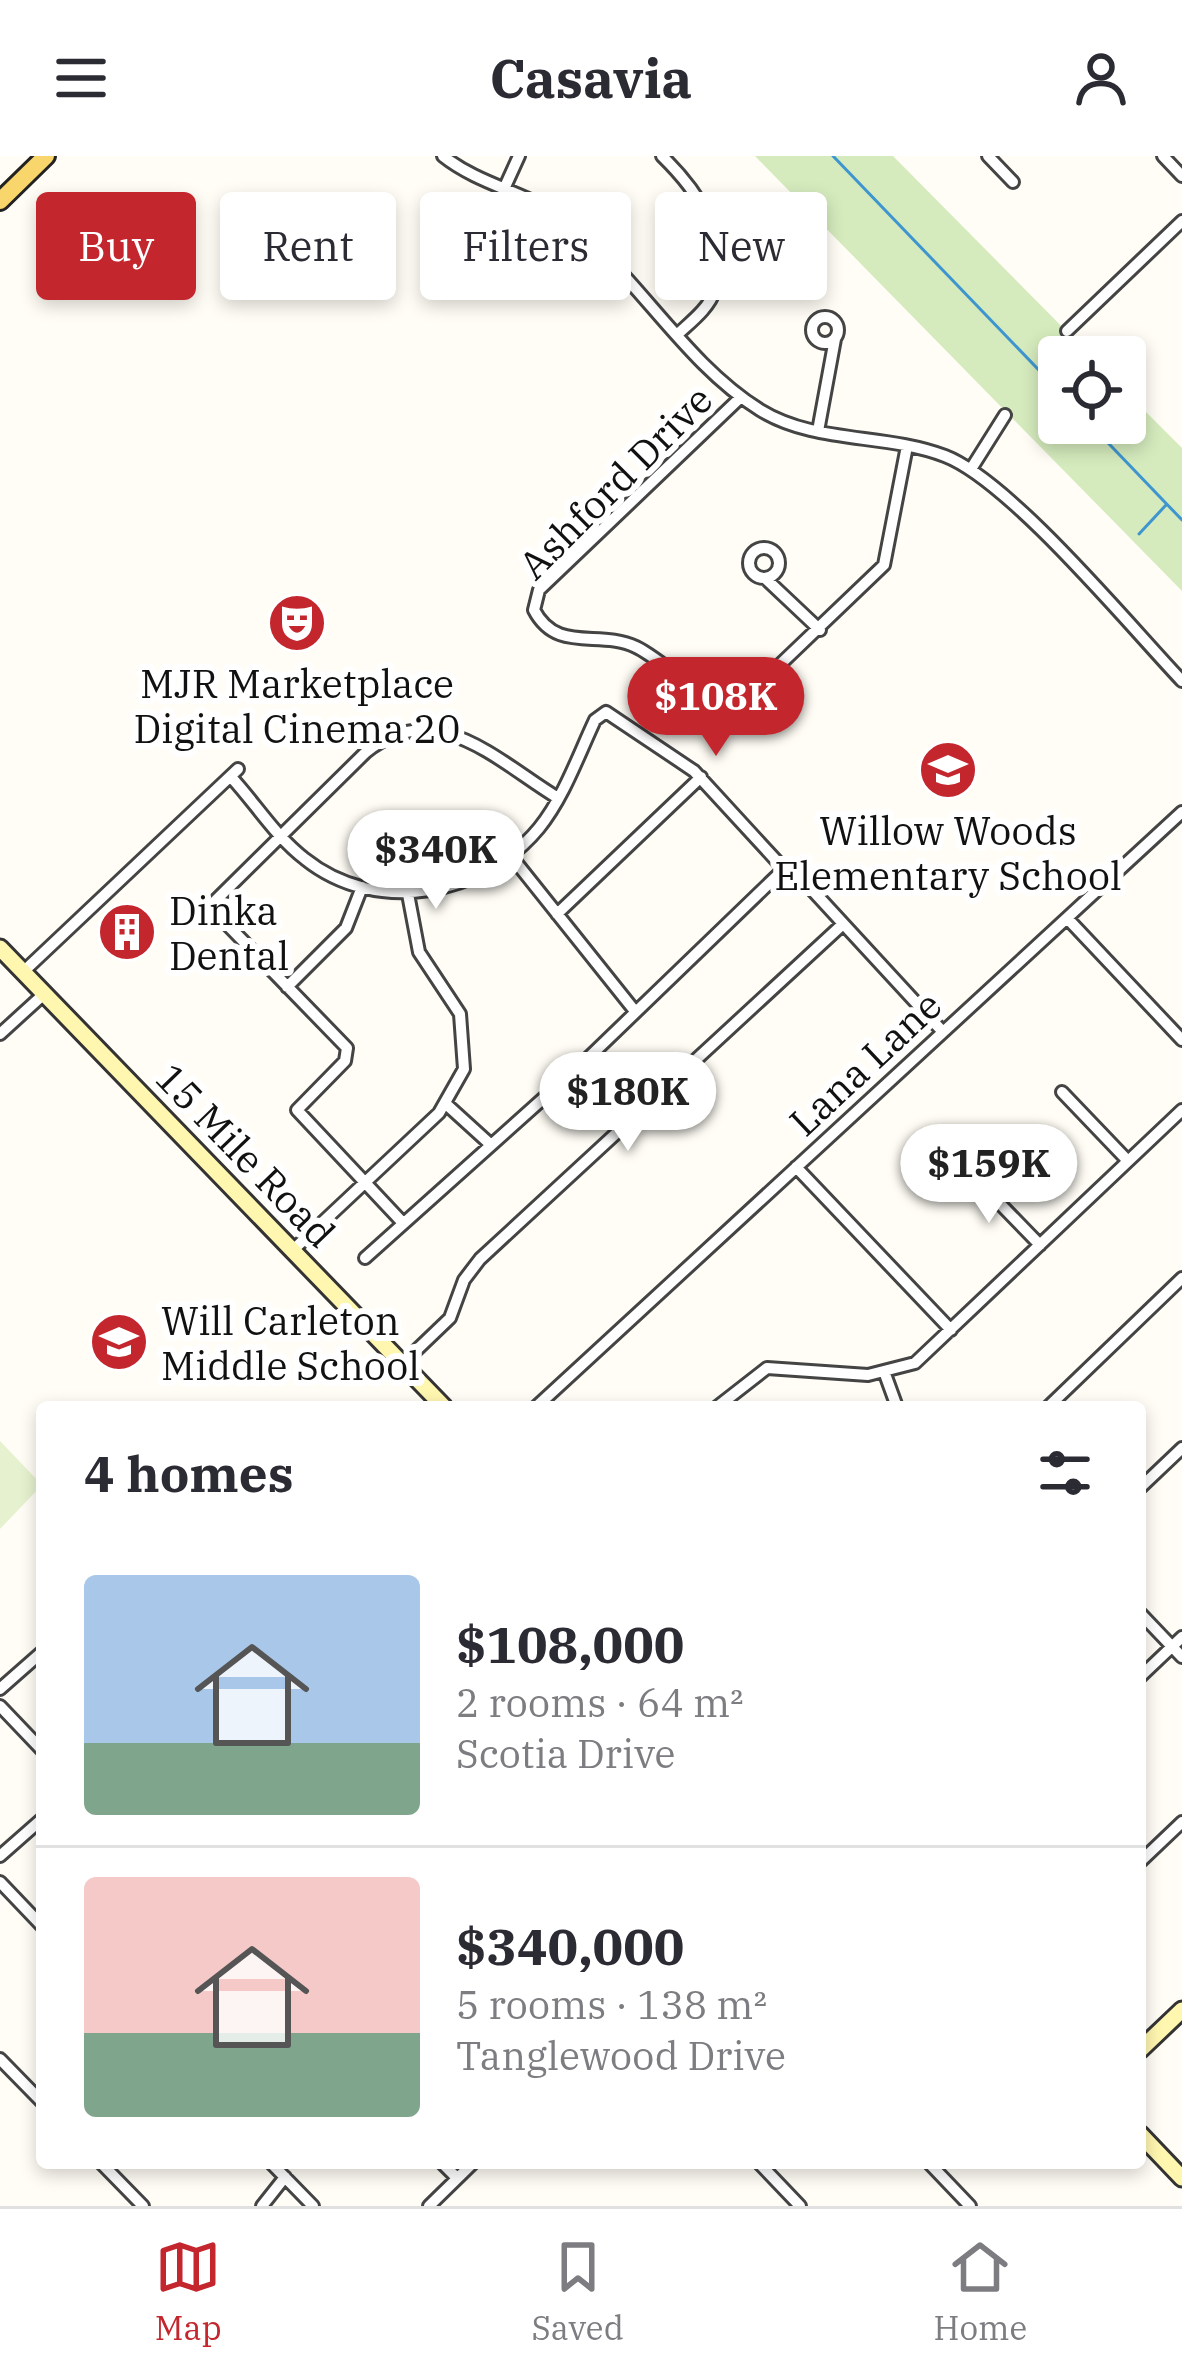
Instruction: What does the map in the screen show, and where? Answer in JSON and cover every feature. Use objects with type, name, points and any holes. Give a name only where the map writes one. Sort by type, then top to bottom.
[{"type":"main road","points":[[0,201],[46,156]]},
{"type":"main road","name":"15 Mile Road","points":[[0,948],[438,1401]]},
{"type":"main road","points":[[1146,2044],[1182,2010]]},
{"type":"main road","points":[[1146,2140],[1182,2178]]},
{"type":"street","points":[[443,156],[566,220],[740,397],[776,419],[907,446],[971,469],[1182,681]]},
{"type":"street","points":[[504,189],[519,156]]},
{"type":"street","points":[[662,156],[703,200],[717,265],[710,302],[679,333]]},
{"type":"street","points":[[988,156],[1013,182]]},
{"type":"street","points":[[1163,156],[1182,176]]},
{"type":"street","points":[[1067,331],[1182,221]]},
{"type":"street","points":[[818,431],[824,346],[812,330],[822,317],[836,323],[835,338],[824,346]]},
{"type":"street","name":"Ashford Drive","points":[[740,397],[546,583],[534,610],[560,636],[635,646],[729,704],[744,700],[820,630]]},
{"type":"street","points":[[971,469],[1005,415]]},
{"type":"street","points":[[772,579],[820,630],[884,566],[907,446]]},
{"type":"street","points":[[22,972],[235,773],[280,836],[313,865],[362,887],[407,894],[454,885],[511,856],[558,798],[602,712],[622,718],[701,777],[784,868],[365,1258]]},
{"type":"street","points":[[403,1223],[298,1113],[300,1103],[349,1053],[213,905],[383,738],[428,728],[461,736],[558,798]]},
{"type":"street","points":[[557,914],[701,777]]},
{"type":"street","name":"Lana Lane","points":[[543,1401],[1182,812]]},
{"type":"street","points":[[511,856],[634,1010]]},
{"type":"street","points":[[803,880],[943,1032]]},
{"type":"street","points":[[287,987],[346,928],[362,887]]},
{"type":"street","points":[[293,1250],[446,1104],[464,1069],[464,1026],[419,952],[407,894]]},
{"type":"street","points":[[1067,918],[1182,1040]]},
{"type":"street","points":[[402,1364],[450,1318],[464,1280],[480,1259],[843,924]]},
{"type":"street","points":[[0,1034],[44,994]]},
{"type":"street","points":[[1062,1092],[1128,1161]]},
{"type":"street","points":[[446,1104],[490,1144]]},
{"type":"street","points":[[727,1401],[767,1368],[885,1374],[915,1363],[1182,1110]]},
{"type":"street","points":[[796,1168],[951,1330]]},
{"type":"street","points":[[972,1175],[1040,1245]]},
{"type":"street","points":[[1054,1401],[1182,1278]]},
{"type":"street","points":[[885,1374],[895,1401]]},
{"type":"street","points":[[1146,1482],[1182,1448]]},
{"type":"street","points":[[1146,1618],[1177,1642],[1182,1657]]},
{"type":"street","points":[[1146,1671],[1177,1642]]},
{"type":"street","points":[[0,1689],[36,1657]]},
{"type":"street","points":[[0,1706],[36,1744]]},
{"type":"street","points":[[1146,1856],[1182,1822]]},
{"type":"street","points":[[0,1856],[36,1824]]},
{"type":"street","points":[[0,1882],[36,1920]]},
{"type":"street","points":[[0,2059],[36,2096]]},
{"type":"street","points":[[107,2169],[142,2206]]},
{"type":"street","points":[[278,2169],[313,2206]]},
{"type":"street","points":[[448,2169],[457,2178]]},
{"type":"street","points":[[429,2206],[467,2169]]},
{"type":"street","points":[[765,2169],[800,2206]]},
{"type":"street","points":[[935,2169],[970,2206]]},
{"type":"street","points":[[262,2206],[285,2177]]},
{"type":"green space","points":[[755,156],[893,156],[1071,336],[1038,336],[1038,444],[1146,444],[1146,412],[1182,448],[1182,591],[827,229],[827,192],[790,192]]},
{"type":"green space","points":[[0,1441],[36,1479],[36,1491],[0,1529]]},
{"type":"waterway","points":[[833,156],[1038,369]]},
{"type":"waterway","points":[[1109,444],[1182,520]]},
{"type":"waterway","points":[[1139,534],[1166,505]]},
{"type":"place","name":"MJR Marketplace Digital Cinema 20","points":[[297,623]]},
{"type":"place","name":"Willow Woods Elementary School","points":[[948,770]]},
{"type":"place","name":"Dinka Dental","points":[[127,932]]},
{"type":"place","name":"Will Carleton Middle School","points":[[119,1342]]}]
